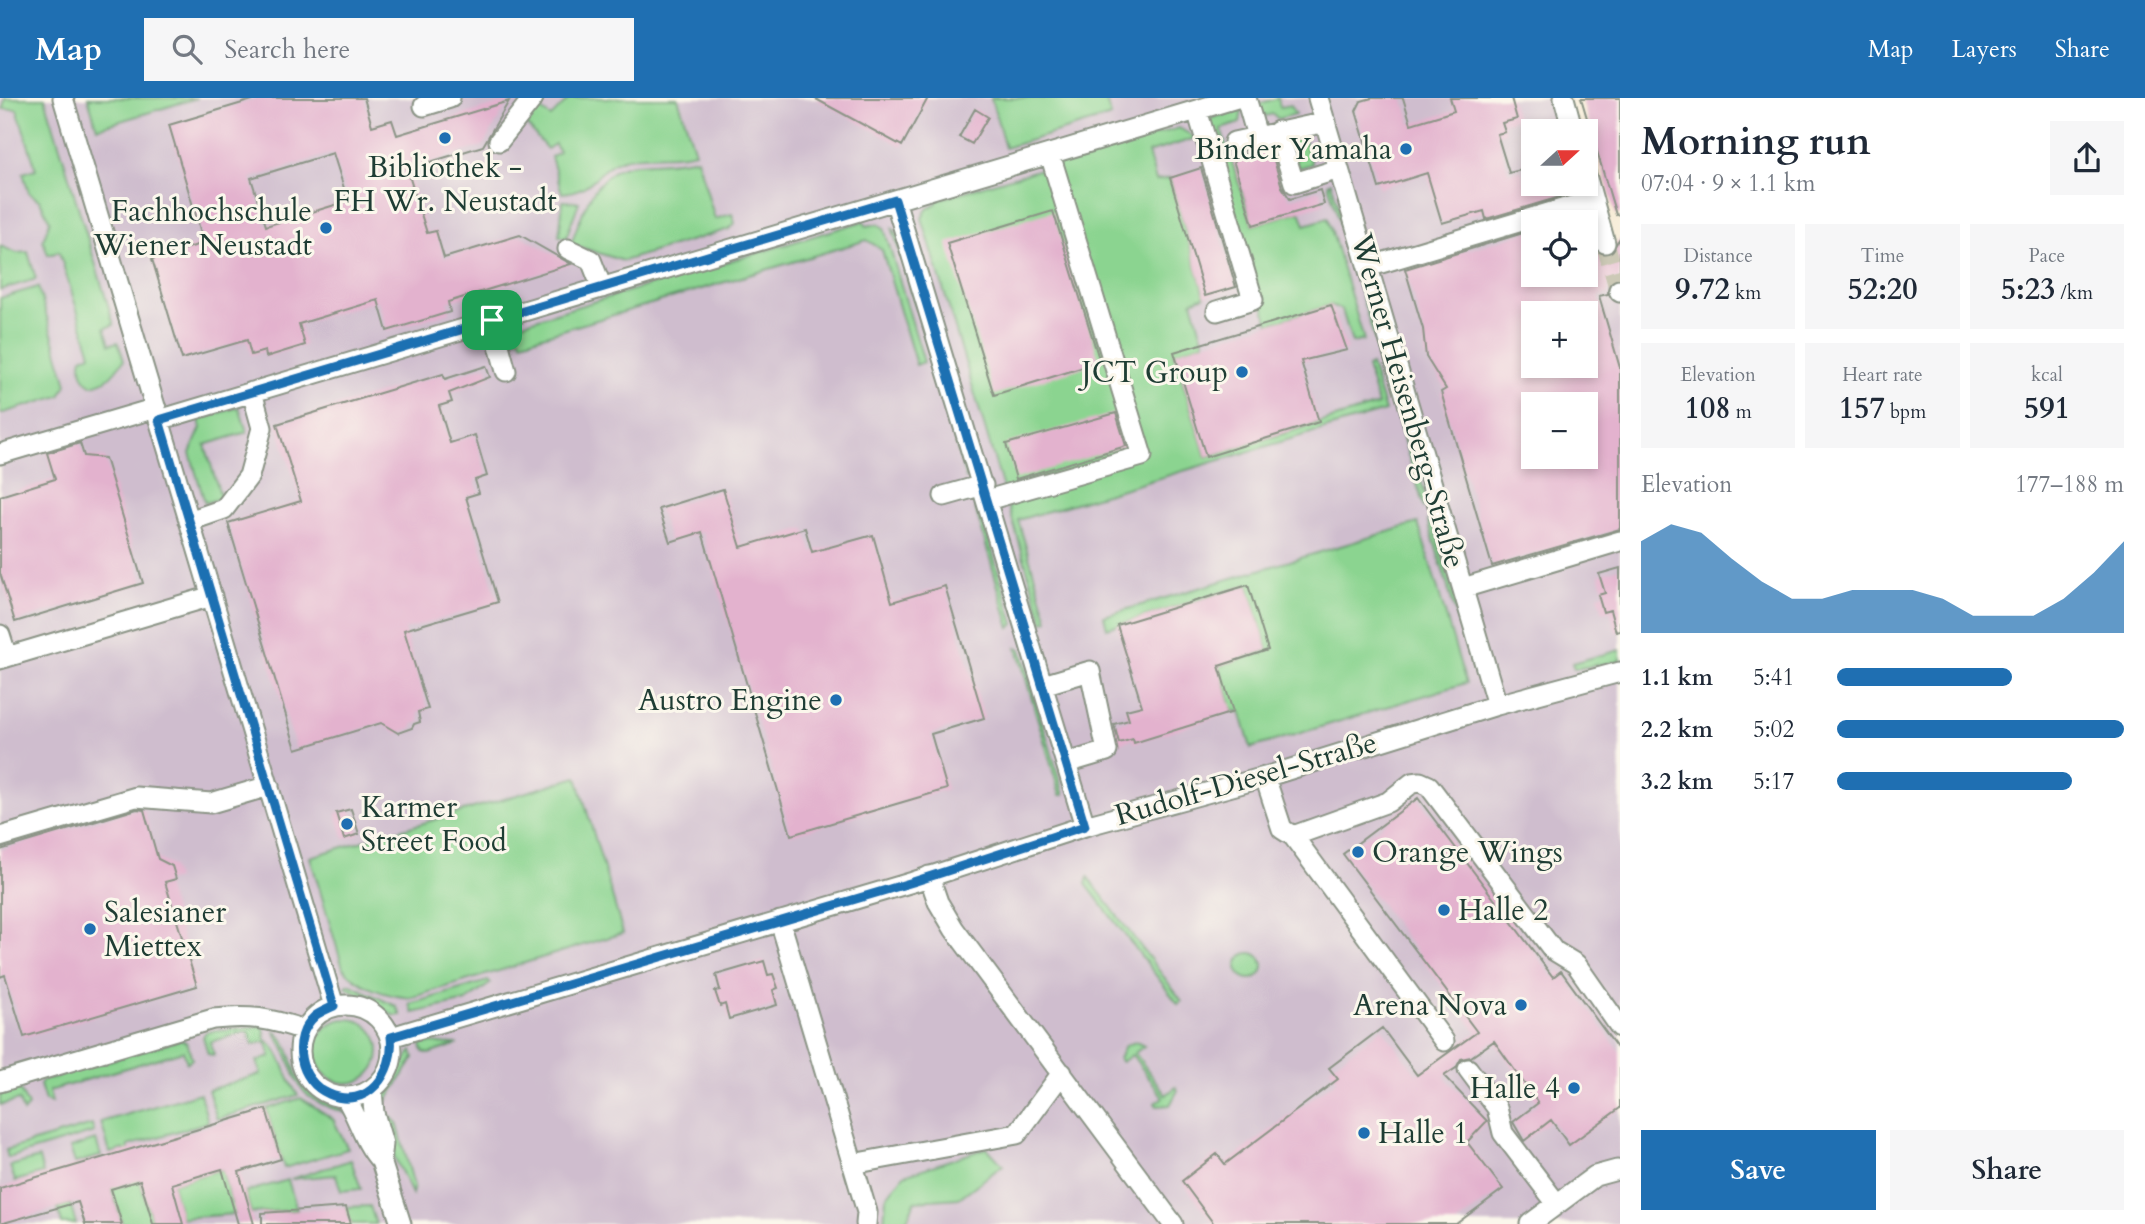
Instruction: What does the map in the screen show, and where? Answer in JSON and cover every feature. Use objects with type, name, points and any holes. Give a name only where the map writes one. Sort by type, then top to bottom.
[{"type":"street","points":[[63,98],[334,1006]]},
{"type":"street","points":[[424,106],[450,98]]},
{"type":"street","points":[[499,141],[533,98]]},
{"type":"street","points":[[0,454],[112,421],[157,414],[252,392],[1237,98]]},
{"type":"street","points":[[1246,98],[1257,136]]},
{"type":"street","name":"Werner Heisenberg-Straße","points":[[1318,98],[1497,705]]},
{"type":"street","points":[[1564,98],[1570,119]]},
{"type":"street","points":[[1196,110],[1253,300],[1217,311]]},
{"type":"street","points":[[1234,142],[1326,122]]},
{"type":"street","points":[[1278,131],[1294,183],[1339,169]]},
{"type":"street","points":[[944,496],[985,492],[1142,456],[1050,154]]},
{"type":"street","points":[[1591,196],[1605,243]]},
{"type":"street","points":[[895,200],[1085,826]]},
{"type":"street","points":[[1368,267],[1592,201]]},
{"type":"street","points":[[568,249],[595,265],[602,288]]},
{"type":"street","points":[[486,322],[501,373]]},
{"type":"street","points":[[189,521],[224,509],[249,475],[262,428],[252,392]]},
{"type":"street","points":[[1463,588],[1620,541]]},
{"type":"street","points":[[0,635],[3,658],[212,596]]},
{"type":"street","points":[[1043,685],[1090,671],[1107,751],[1067,763]]},
{"type":"street","name":"Rudolf-Diesel-Straße","points":[[391,1037],[929,876],[1085,826],[1265,777],[1497,705],[1620,672]]},
{"type":"street","points":[[1265,777],[1282,829],[1293,836],[1444,1041]]},
{"type":"street","points":[[1293,836],[1388,802],[1412,783],[1420,782],[1429,786],[1553,950],[1576,964],[1620,1027]]},
{"type":"street","points":[[0,837],[136,797],[211,803],[269,786]]},
{"type":"street","points":[[929,876],[938,902],[954,929],[1173,1224]]},
{"type":"street","points":[[780,921],[867,1212],[866,1224]]},
{"type":"street","points":[[349,1004],[367,1009],[383,1022],[391,1037],[393,1053],[390,1068],[359,1094],[329,1094],[314,1084],[303,1069],[300,1048],[304,1030],[315,1016],[334,1006],[349,1004]]},
{"type":"street","points":[[0,1082],[214,1019],[248,1015],[270,1018],[304,1030]]},
{"type":"street","points":[[1468,1069],[1497,1108],[1503,1133],[1557,1204]]},
{"type":"street","points":[[852,1164],[1017,1134],[1062,1073]]},
{"type":"street","points":[[359,1094],[358,1118],[369,1149],[381,1161],[401,1224]]},
{"type":"street","points":[[1530,1224],[1595,1176],[1619,1169]]},
{"type":"shaded area","points":[[0,98],[1565,98],[1571,119],[1521,119],[1521,196],[1595,196],[1620,281],[1620,1224],[0,1224]]},
{"type":"green space","points":[[5,98],[45,98],[114,325],[105,328],[110,344],[118,342],[124,360],[110,377],[97,384],[91,385],[82,373],[82,358],[91,354],[59,252],[48,255],[43,240],[50,221],[40,201],[29,193],[23,173],[36,169],[17,109],[3,109]]},
{"type":"green space","points":[[88,98],[197,98],[97,128]]},
{"type":"green space","points":[[570,98],[678,98],[695,152],[623,159],[582,188],[562,193],[551,157],[559,152],[555,144],[547,149],[525,123],[538,108],[551,117]]},
{"type":"green space","points":[[991,98],[1105,98],[1111,116],[1005,148]]},
{"type":"green space","points":[[1278,98],[1280,107],[1291,105],[1296,114],[1278,119],[1273,114],[1265,116],[1255,105]]},
{"type":"green space","points":[[1242,109],[1240,123],[1221,129],[1253,225],[1300,211],[1305,225],[1328,218],[1364,340],[1352,343],[1342,310],[1331,305],[1269,324],[1215,144],[1204,120]]},
{"type":"green space","points":[[1179,128],[1196,138],[1148,153],[1156,181],[1170,178],[1205,296],[1192,301],[1204,343],[1174,353],[1206,457],[1378,405],[1367,367],[1371,365],[1385,411],[1018,520],[1048,620],[1043,622],[922,218],[927,209],[937,203],[936,200]]},
{"type":"green space","points":[[1304,137],[1312,164],[1298,168],[1290,141]]},
{"type":"green space","points":[[697,158],[715,219],[732,214],[735,223],[729,229],[623,261],[571,244],[586,205],[601,182],[611,173],[636,164]]},
{"type":"green space","points":[[1331,182],[1380,344],[1377,347],[1328,184]]},
{"type":"green space","points":[[563,201],[579,202],[566,238],[559,236]]},
{"type":"green space","points":[[864,221],[866,226],[878,224],[884,228],[924,362],[916,365],[882,250],[867,240],[522,342],[520,338],[506,342],[505,337],[512,326]]},
{"type":"green space","points":[[892,227],[898,235],[936,364],[934,370]]},
{"type":"green space","points":[[0,246],[17,253],[28,252],[36,279],[0,290]]},
{"type":"green space","points":[[38,287],[67,384],[60,396],[0,414],[0,298]]},
{"type":"green space","points":[[942,398],[947,401],[969,473],[966,478]]},
{"type":"green space","points":[[239,407],[247,432],[205,445],[221,498],[205,503],[190,453],[201,428],[199,419]]},
{"type":"green space","points":[[1399,424],[1405,427],[1427,501],[1424,507]]},
{"type":"green space","points":[[975,507],[980,509],[1014,624],[1010,628]]},
{"type":"green space","points":[[1428,521],[1433,524],[1477,670],[1473,671]]},
{"type":"green space","points":[[1418,523],[1466,683],[1251,748],[1240,711],[1233,712],[1219,666],[1268,650],[1248,585],[1107,628],[1104,616]]},
{"type":"green space","points":[[1017,648],[1021,649],[1064,795],[1060,795]]},
{"type":"green space","points":[[1620,650],[1620,661],[1574,669],[1572,663]]},
{"type":"green space","points":[[577,777],[623,933],[410,998],[374,989],[357,981],[343,968],[310,857]]},
{"type":"green space","points":[[1088,877],[1182,1001],[1178,1004],[1086,884]]},
{"type":"green space","points":[[1250,953],[1259,957],[1263,966],[1259,975],[1250,979],[1241,975],[1237,966],[1241,957]]},
{"type":"green space","points":[[488,981],[491,983],[466,1001],[413,1013],[410,1004]]},
{"type":"green space","points":[[349,984],[396,1006],[401,1015],[395,1016],[346,987]]},
{"type":"green space","points":[[341,1019],[353,1019],[370,1028],[377,1039],[377,1063],[370,1074],[353,1083],[341,1083],[329,1078],[320,1069],[315,1057],[315,1045],[320,1033],[329,1024]]},
{"type":"green space","points":[[264,1026],[265,1039],[276,1050],[298,1095],[217,1119],[208,1090],[261,1074],[257,1061],[271,1057],[266,1041],[253,1045],[248,1031],[210,1042],[214,1055],[208,1054],[203,1037],[206,1032]]},
{"type":"green space","points":[[275,1031],[286,1044],[297,1074],[306,1088],[348,1114],[320,1103],[305,1092],[295,1077]]},
{"type":"green space","points":[[181,1039],[187,1043],[192,1059],[187,1063],[183,1051],[49,1091],[52,1103],[45,1101],[40,1085],[42,1081]]},
{"type":"green space","points":[[1136,1042],[1144,1046],[1135,1053],[1166,1095],[1176,1087],[1178,1090],[1170,1105],[1157,1106],[1155,1103],[1163,1097],[1132,1055],[1122,1062],[1119,1059],[1125,1045]]},
{"type":"green space","points":[[458,1044],[429,1054],[423,1052],[421,1045]]},
{"type":"green space","points":[[412,1050],[414,1058],[388,1099],[381,1105],[382,1097]]},
{"type":"green space","points":[[19,1088],[28,1106],[23,1112],[19,1100],[0,1105],[0,1094]]},
{"type":"green space","points":[[200,1093],[208,1122],[128,1146],[132,1161],[128,1163],[124,1149],[110,1153],[101,1122]]},
{"type":"green space","points":[[301,1098],[333,1119],[348,1149],[284,1168],[266,1109]]},
{"type":"green space","points":[[383,1116],[390,1116],[397,1123],[414,1186],[412,1194],[393,1154]]},
{"type":"green space","points":[[92,1125],[94,1132],[8,1158],[6,1150]]},
{"type":"green space","points":[[96,1140],[101,1156],[75,1163],[70,1148]]},
{"type":"green space","points":[[987,1148],[1003,1165],[959,1198],[915,1201],[905,1224],[884,1224],[886,1198],[904,1175]]},
{"type":"green space","points":[[39,1158],[43,1173],[15,1181],[10,1166]]},
{"type":"green space","points":[[351,1160],[361,1189],[341,1191],[336,1175],[291,1179]]},
{"type":"green space","points":[[222,1169],[235,1214],[181,1218],[172,1184]]},
{"type":"green space","points":[[137,1170],[153,1224],[122,1224],[108,1178],[122,1186],[131,1183],[128,1172]]},
{"type":"green space","points":[[288,1180],[297,1210],[251,1213],[245,1192]]},
{"type":"green space","points":[[70,1204],[76,1224],[62,1224],[58,1208]]},
{"type":"green space","points":[[370,1206],[376,1224],[351,1224],[346,1207]]},
{"type":"building","name":"Fachhochschule Wiener Neustadt","points":[[259,98],[364,98],[372,126],[392,120],[397,135],[509,101],[483,146],[407,169],[427,233],[436,231],[444,258],[520,235],[571,264],[448,302],[450,312],[387,331],[378,300],[299,324],[305,345],[266,357],[265,351],[251,355],[247,340],[182,359],[152,259],[204,243],[169,125]],"holes":[[[333,153],[348,201],[266,226],[251,178]]]},
{"type":"building","points":[[814,98],[928,98],[902,146]]},
{"type":"building","points":[[1372,98],[1403,98],[1411,124],[1454,111],[1450,98],[1511,98],[1517,119],[1502,123],[1505,132],[1497,134],[1509,173],[1521,170],[1521,196],[1560,197],[1486,219],[1484,211],[1442,223],[1427,173],[1379,188],[1356,111],[1361,101]]},
{"type":"building","points":[[1581,98],[1620,98],[1620,214],[1616,215],[1598,155],[1598,119],[1587,119]]},
{"type":"building","points":[[975,109],[988,117],[972,144],[959,137]]},
{"type":"building","points":[[1270,147],[1282,187],[1290,199],[1320,190],[1324,204],[1253,225],[1232,157]]},
{"type":"building","points":[[1201,168],[1236,287],[1205,296],[1170,178]]},
{"type":"building","points":[[1053,211],[1100,362],[994,395],[947,243]]},
{"type":"building","points":[[1521,234],[1521,287],[1598,287],[1598,252],[1601,255],[1609,255],[1620,238],[1620,278],[1609,283],[1608,294],[1599,296],[1620,368],[1620,529],[1492,566],[1441,392],[1446,389],[1426,357],[1423,329],[1405,269]]},
{"type":"building","name":"JCT Group","points":[[1331,305],[1347,350],[1301,361],[1319,422],[1206,457],[1174,352]]},
{"type":"building","points":[[486,366],[490,377],[449,393],[452,402],[439,406],[450,443],[475,435],[487,476],[475,480],[479,493],[466,497],[498,602],[404,630],[428,709],[418,712],[420,722],[412,728],[398,733],[381,723],[296,749],[228,523],[301,501],[277,424],[443,374],[445,379]]},
{"type":"building","points":[[1116,413],[1126,446],[1016,479],[1006,444]]},
{"type":"building","points":[[80,443],[84,456],[105,458],[143,583],[15,622],[0,573],[0,496],[55,479],[47,453]]},
{"type":"building","name":"Austro Engine","points":[[723,489],[741,547],[805,528],[812,552],[873,535],[892,602],[945,586],[984,718],[931,734],[947,789],[791,835],[702,532],[670,542],[659,509]]},
{"type":"building","points":[[1620,568],[1620,631],[1616,632],[1610,610],[1603,612],[1598,595],[1605,593],[1599,574]]},
{"type":"building","points":[[1248,585],[1268,650],[1219,666],[1233,712],[1134,743],[1133,739],[1119,743],[1114,724],[1129,720],[1126,710],[1142,706],[1117,625]]},
{"type":"building","name":"Arena Nova","points":[[1418,798],[1553,977],[1561,971],[1620,1052],[1620,1108],[1569,1145],[1551,1120],[1524,1141],[1513,1122],[1538,1103],[1494,1041],[1471,1057],[1461,1059],[1456,1068],[1444,1076],[1487,1121],[1467,1142],[1503,1189],[1456,1224],[1214,1224],[1182,1181],[1217,1154],[1225,1164],[1338,1079],[1329,1068],[1382,1028],[1417,1075],[1477,1032],[1343,854]]},
{"type":"building","name":"Salesianer Miettex","points":[[137,809],[144,810],[158,859],[172,866],[176,879],[165,882],[197,986],[24,1037],[5,975],[0,977],[0,850]]},
{"type":"building","name":"Karmer Street Food","points":[[351,809],[359,834],[344,839],[336,813]]},
{"type":"building","points":[[764,961],[768,975],[773,974],[778,988],[773,990],[777,1005],[729,1019],[725,1004],[720,1006],[715,991],[720,990],[716,975]]},
{"type":"building","points":[[266,1109],[281,1159],[239,1172],[254,1224],[238,1224],[222,1169],[172,1184],[183,1224],[153,1224],[140,1180],[111,1189],[122,1224],[85,1224],[78,1202],[0,1224],[0,1188]]},
{"type":"building","points":[[346,1207],[351,1224],[262,1224],[262,1213]]},
{"type":"tunnel","points":[[1605,243],[1619,290]]},
{"type":"place","name":"Bibliothek - FH Wr. Neustadt","points":[[445,138]]},
{"type":"place","name":"Binder Yamaha","points":[[1406,149]]},
{"type":"place","name":"Fachhochschule Wiener Neustadt","points":[[326,228]]},
{"type":"place","name":"JCT Group","points":[[1242,372]]},
{"type":"place","name":"Austro Engine","points":[[836,700]]},
{"type":"place","name":"Karmer Street Food","points":[[347,824]]},
{"type":"place","name":"Orange Wings","points":[[1358,852]]},
{"type":"place","name":"Halle 2","points":[[1444,910]]},
{"type":"place","name":"Salesianer Miettex","points":[[90,929]]},
{"type":"place","name":"Arena Nova","points":[[1521,1005]]},
{"type":"place","name":"Halle 4","points":[[1574,1088]]},
{"type":"place","name":"Halle 1","points":[[1364,1133]]},
{"type":"route","points":[[895,200],[1085,826],[913,882],[391,1037],[393,1053],[390,1068],[382,1081],[360,1096],[346,1098],[329,1094],[314,1084],[303,1069],[300,1048],[304,1030],[315,1016],[334,1006],[159,420],[492,320],[895,200]]}]
